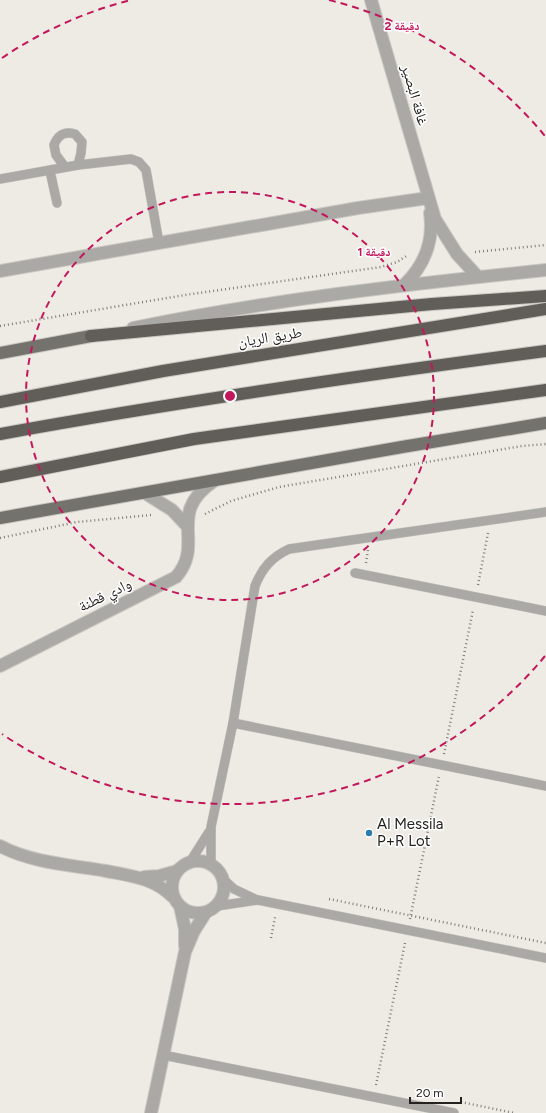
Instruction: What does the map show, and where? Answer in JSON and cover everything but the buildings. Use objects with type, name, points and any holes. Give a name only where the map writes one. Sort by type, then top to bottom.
[{"type":"highway","points":[[91,336],[360,312],[432,304],[546,296]]},
{"type":"highway","name":"طريق الريان","points":[[0,402],[163,371],[546,309]]},
{"type":"highway","points":[[0,434],[138,410],[371,374],[546,351]]},
{"type":"highway","points":[[0,477],[194,439],[546,390]]},
{"type":"main road","points":[[0,353],[91,336]]},
{"type":"main road","points":[[0,518],[542,423]]},
{"type":"street","name":"غافة البصير","points":[[371,0],[435,219],[457,254],[478,277]]},
{"type":"street","name":"غافة البصير","points":[[404,285],[417,271],[426,255],[430,237],[431,219],[428,198]]},
{"type":"street","points":[[0,271],[358,208],[428,198]]},
{"type":"street","points":[[91,336],[190,316],[404,285],[546,270]]},
{"type":"street","name":"وادي قطنة","points":[[0,666],[176,577],[188,558],[186,526],[191,504],[197,495],[214,481]]},
{"type":"street","points":[[145,493],[168,506],[186,526]]},
{"type":"street","points":[[0,846],[13,852],[44,860],[141,878],[158,885],[186,910],[196,913],[206,912],[217,906],[224,893],[221,873],[211,864],[204,861],[190,862],[177,871],[159,876],[141,878]]},
{"type":"street","points":[[177,871],[171,888],[177,901],[184,929],[185,952]]},
{"type":"street","points":[[151,1113],[185,952],[194,931],[206,912]]},
{"type":"lane","points":[[65,167],[56,154],[54,145],[59,135],[64,133],[75,134],[82,142],[82,153],[78,165]]},
{"type":"lane","points":[[0,179],[78,165],[131,159],[143,165],[159,243]]},
{"type":"lane","points":[[50,171],[57,203]]},
{"type":"lane","points":[[211,864],[211,827],[234,723],[256,586],[260,573],[277,555],[289,549],[546,512]]},
{"type":"lane","points":[[355,573],[546,612]]},
{"type":"lane","points":[[234,723],[546,786]]},
{"type":"lane","points":[[190,862],[202,845],[211,827]]},
{"type":"lane","points":[[223,879],[234,889],[258,900],[546,958]]},
{"type":"lane","points":[[217,906],[258,900]]},
{"type":"lane","points":[[164,1055],[454,1113]]},
{"type":"path","points":[[457,254],[546,245]]},
{"type":"path","points":[[0,326],[185,294],[381,267],[397,262],[408,254],[426,255]]},
{"type":"path","points":[[186,526],[211,510],[231,501],[279,487],[522,446],[546,444]]},
{"type":"path","points":[[0,538],[77,522],[149,515],[156,516]]},
{"type":"path","points":[[374,1097],[489,532],[489,519]]},
{"type":"path","points":[[322,898],[546,943]]},
{"type":"place","name":"Al Messila P+R Lot","points":[[369,833]]}]
